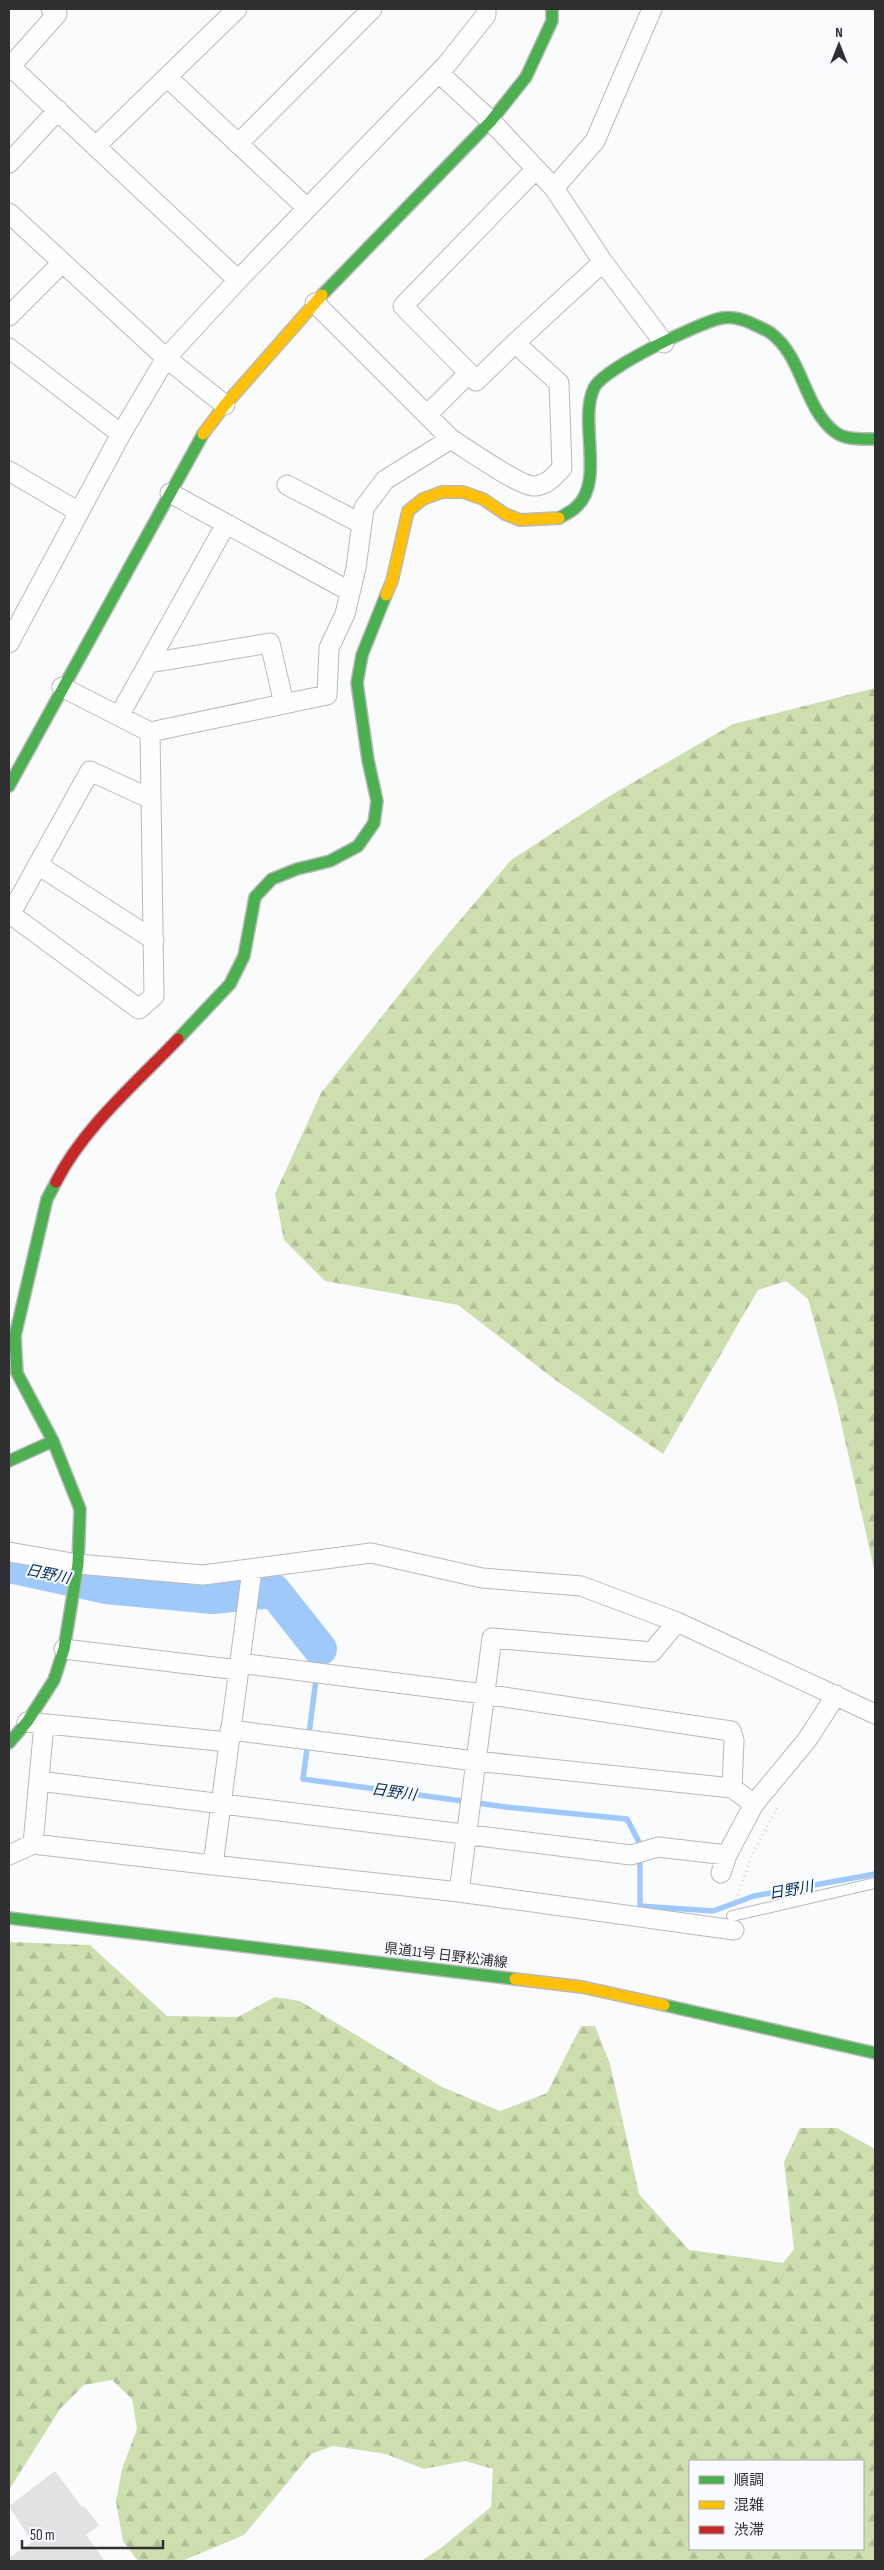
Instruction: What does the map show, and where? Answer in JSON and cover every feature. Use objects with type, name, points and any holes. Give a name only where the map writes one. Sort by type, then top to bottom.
[{"type":"street","points":[[51,9],[57,14],[10,67],[238,280]]},
{"type":"street","points":[[96,146],[237,9]]},
{"type":"street","points":[[238,144],[372,9]]},
{"type":"street","points":[[9,643],[121,434],[166,358],[238,280],[439,73],[486,14],[486,9]]},
{"type":"street","points":[[9,786],[200,437],[225,405],[315,303],[491,121],[526,77],[552,22],[552,9]]},
{"type":"street","points":[[554,188],[595,142],[652,9]]},
{"type":"street","points":[[439,73],[491,121],[554,188],[603,262],[664,342]]},
{"type":"street","points":[[167,77],[307,208]]},
{"type":"street","points":[[9,163],[58,110]]},
{"type":"street","points":[[536,169],[403,306],[476,380],[603,262]]},
{"type":"street","points":[[9,213],[166,358],[225,405]]},
{"type":"street","points":[[9,316],[62,263]]},
{"type":"street","points":[[315,303],[451,439],[515,478],[533,486],[548,482],[562,468],[560,383],[515,342]]},
{"type":"street","points":[[33,1844],[39,1781],[36,1723],[54,1680],[64,1648],[78,1564],[80,1509],[53,1441],[17,1373],[15,1336],[47,1199],[63,1168],[91,1131],[230,984],[244,956],[255,897],[272,878],[297,869],[330,861],[358,846],[374,823],[377,801],[368,760],[357,683],[362,655],[392,581],[408,511],[423,499],[442,492],[463,492],[483,499],[505,514],[520,520],[558,518],[576,508],[586,494],[590,474],[588,405],[594,386],[636,355],[704,324],[723,318],[741,318],[758,325],[772,334],[789,354],[823,420],[836,433],[855,439],[875,439]]},
{"type":"street","points":[[9,348],[121,434]]},
{"type":"street","points":[[427,415],[469,373]]},
{"type":"street","points":[[62,688],[150,732],[327,695],[329,648],[345,614],[356,568],[364,508],[385,480],[451,439]]},
{"type":"street","points":[[9,472],[79,512]]},
{"type":"street","points":[[298,486],[362,524]]},
{"type":"street","points":[[170,493],[349,591]]},
{"type":"street","points":[[119,716],[226,524]]},
{"type":"street","points":[[149,663],[270,643],[284,704]]},
{"type":"street","points":[[150,732],[154,996],[139,1009],[10,914],[90,771],[151,799]]},
{"type":"street","points":[[38,865],[154,940]]},
{"type":"street","points":[[9,1462],[53,1441]]},
{"type":"street","points":[[9,1552],[78,1564],[203,1575],[371,1553],[482,1578],[581,1586],[677,1622],[875,1714]]},
{"type":"street","points":[[213,1865],[252,1570]]},
{"type":"street","points":[[458,1892],[492,1638],[652,1652],[677,1622]]},
{"type":"street","points":[[64,1648],[484,1694],[731,1730],[734,1740],[732,1788]]},
{"type":"street","points":[[39,1781],[221,1802],[631,1855],[658,1847],[724,1864],[754,1804],[807,1740],[836,1695]]},
{"type":"street","points":[[9,1744],[36,1723],[229,1736],[732,1788],[754,1804]]},
{"type":"street","points":[[9,1856],[33,1844],[733,1923]]},
{"type":"street","name":"県道11号 日野松浦線","points":[[9,1918],[582,1987],[875,2053]]},
{"type":"lane","points":[[733,1923],[875,1883]]},
{"type":"path","points":[[733,1923],[739,1888],[752,1855],[779,1804]]},
{"type":"green space","points":[[875,688],[875,1573],[835,1396],[808,1299],[786,1281],[758,1290],[663,1454],[554,1379],[458,1305],[325,1281],[284,1240],[275,1194],[321,1093],[433,952],[511,860],[608,797],[733,724]]},
{"type":"green space","points":[[9,1942],[90,1945],[167,2016],[238,2017],[275,1997],[300,2001],[442,2087],[500,2111],[547,2093],[581,2026],[595,2026],[610,2064],[639,2194],[689,2250],[783,2263],[794,2249],[784,2162],[800,2128],[837,2128],[875,2149],[875,2561],[421,2561],[441,2548],[491,2507],[493,2469],[465,2461],[424,2469],[386,2454],[333,2446],[311,2454],[244,2535],[182,2561],[138,2561],[123,2541],[116,2502],[122,2469],[137,2429],[132,2399],[112,2380],[84,2385],[60,2409],[9,2490]]},
{"type":"building","points":[[55,2471],[82,2507],[84,2506],[99,2525],[86,2535],[105,2561],[9,2561],[9,2558],[32,2542],[9,2506]]},
{"type":"waterway","name":"日野川","points":[[9,1566],[106,1587],[213,1597],[274,1591],[320,1649]]},
{"type":"waterway","name":"日野川","points":[[320,1649],[303,1779],[506,1807],[627,1819],[640,1844],[640,1906],[713,1911],[754,1896],[875,1874]]},
{"type":"traffic: fast","points":[[322,295],[491,121],[526,77],[552,21],[552,9]]},
{"type":"traffic: fast","points":[[559,518],[575,508],[584,497],[589,483],[589,417],[590,402],[594,388],[614,370],[653,347],[694,328],[722,318],[737,318],[751,323],[770,332],[782,344],[791,356],[816,410],[835,432],[849,438],[875,439]]},
{"type":"traffic: fast","points":[[9,786],[203,434]]},
{"type":"traffic: fast","points":[[178,1039],[230,984],[244,956],[255,897],[272,879],[297,869],[330,861],[358,846],[374,823],[377,801],[368,760],[357,683],[362,655],[386,595]]},
{"type":"traffic: fast","points":[[9,1743],[27,1722],[54,1680],[64,1649],[78,1564],[80,1509],[53,1441],[17,1373],[15,1336],[47,1199],[56,1182]]},
{"type":"traffic: fast","points":[[9,1461],[53,1441]]},
{"type":"traffic: fast","points":[[9,1918],[515,1979]]},
{"type":"traffic: fast","points":[[664,2005],[875,2053]]},
{"type":"traffic: slow","points":[[203,434],[225,405],[322,295]]},
{"type":"traffic: slow","points":[[386,595],[392,581],[408,511],[423,499],[442,492],[463,492],[483,499],[505,514],[520,520],[559,518]]},
{"type":"traffic: slow","points":[[515,1979],[582,1987],[664,2005]]},
{"type":"traffic: jam","points":[[56,1182],[81,1143],[96,1124],[178,1039]]}]
